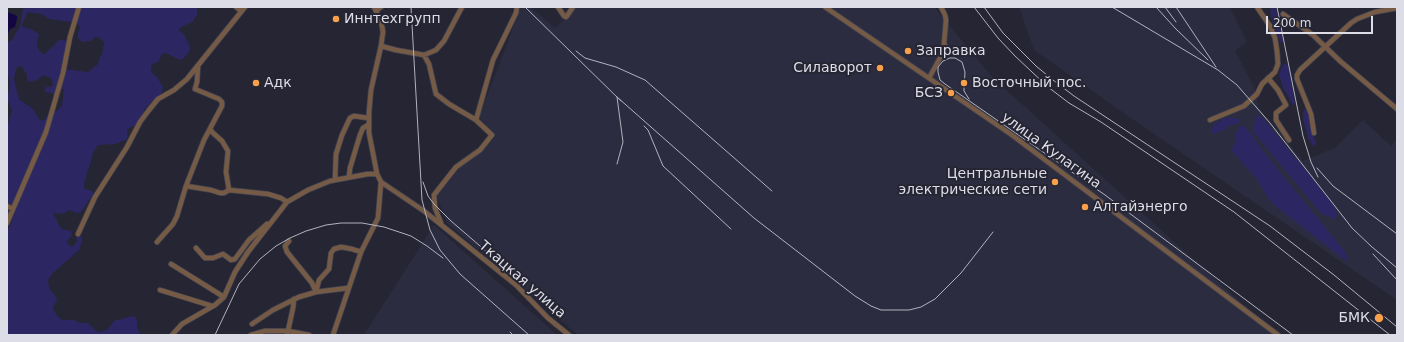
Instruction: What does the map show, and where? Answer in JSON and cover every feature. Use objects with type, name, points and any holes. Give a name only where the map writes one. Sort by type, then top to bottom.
[{"type":"street","points":[[7,223],[46,132],[63,73],[70,37],[79,7]]},
{"type":"street","points":[[78,234],[95,197],[127,147],[140,122],[158,99],[182,84],[198,66],[243,9],[236,7]]},
{"type":"street","points":[[333,335],[361,252],[378,218],[381,182],[377,174],[368,133],[368,118],[371,90],[383,32],[381,21],[375,9],[381,7]]},
{"type":"street","points":[[381,46],[424,55],[436,50],[454,23],[462,7]]},
{"type":"street","points":[[476,120],[493,60],[516,13],[517,7]]},
{"type":"street","points":[[558,7],[566,17],[574,7]]},
{"type":"street","name":"улица Кулагина","points":[[825,7],[1061,170],[1278,335]]},
{"type":"street","points":[[929,78],[946,47],[944,44],[946,20],[941,7]]},
{"type":"street","points":[[1210,120],[1223,116],[1244,106],[1257,94],[1262,84],[1275,72],[1278,64],[1275,38],[1270,26],[1257,7]]},
{"type":"street","points":[[1314,133],[1311,114],[1297,79],[1297,75],[1300,70],[1325,46],[1357,19],[1375,12],[1397,8]]},
{"type":"street","points":[[1283,14],[1313,35],[1370,88],[1397,109]]},
{"type":"street","points":[[424,55],[429,64],[436,94],[449,104],[476,120],[492,135],[480,150],[456,167],[434,195],[436,212],[442,226]]},
{"type":"street","points":[[157,242],[165,234],[177,216],[186,186],[204,140],[222,106],[222,102],[215,96],[195,89],[198,66]]},
{"type":"street","points":[[1268,78],[1278,90],[1286,105],[1276,113],[1276,120],[1289,140]]},
{"type":"street","points":[[335,180],[336,154],[342,135],[350,118],[354,116],[368,118]]},
{"type":"street","points":[[349,178],[350,168],[360,135],[363,128],[368,125]]},
{"type":"street","points":[[210,129],[222,141],[228,151],[226,172],[229,190]]},
{"type":"street","points":[[172,335],[182,324],[217,303],[224,297],[235,272],[248,252],[287,202],[318,185],[335,180],[368,174],[377,174]]},
{"type":"street","name":"Ткацкая улица","points":[[381,182],[424,211],[516,284],[548,318],[569,335]]},
{"type":"street","points":[[186,186],[220,193],[224,193],[229,190],[268,194],[281,198],[287,202]]},
{"type":"street","points":[[7,206],[13,209]]},
{"type":"street","points":[[196,248],[205,258],[213,258],[223,254],[231,260],[234,259],[248,240],[272,220]]},
{"type":"street","points":[[289,241],[285,246],[287,252],[312,283],[316,292]]},
{"type":"street","points":[[316,292],[319,280],[329,269],[331,253],[334,249],[341,247],[361,252]]},
{"type":"street","points":[[171,264],[224,297]]},
{"type":"street","points":[[252,324],[273,310],[294,299],[316,292],[348,288]]},
{"type":"street","points":[[160,290],[212,306]]},
{"type":"street","points":[[287,333],[294,299]]},
{"type":"street","points":[[251,335],[265,331],[309,335]]},
{"type":"shaded area","points":[[26,7],[197,7],[197,15],[192,22],[181,27],[179,30],[185,36],[190,47],[189,52],[180,60],[166,53],[162,54],[158,62],[152,64],[151,72],[157,77],[163,87],[161,94],[146,107],[134,126],[127,129],[128,137],[126,140],[115,144],[98,145],[92,155],[84,188],[94,192],[81,212],[77,213],[69,210],[63,214],[53,213],[60,227],[64,230],[71,231],[72,235],[67,241],[71,247],[77,241],[76,237],[79,235],[82,238],[79,250],[53,273],[48,280],[49,288],[57,300],[53,307],[59,318],[63,320],[74,320],[80,323],[88,323],[96,331],[100,332],[107,330],[115,320],[131,316],[135,317],[137,320],[137,328],[141,335],[7,335],[7,233],[16,210],[15,206],[7,202],[7,127],[12,110],[7,99],[10,86],[7,73],[7,43],[12,40],[20,26],[23,9]],"holes":[[[27,12],[41,14],[50,19],[77,23],[80,27],[77,37],[82,42],[90,41],[98,37],[104,42],[102,54],[98,64],[88,72],[65,69],[63,61],[67,43],[65,40],[59,40],[44,54],[39,51],[37,44],[39,34],[31,29],[23,27],[22,25]],[[19,66],[22,67],[29,82],[37,80],[44,75],[52,79],[53,85],[51,87],[46,87],[44,92],[53,94],[64,89],[62,106],[42,121],[33,109],[19,99],[14,79],[16,69]]]},
{"type":"shaded area","points":[[521,7],[530,7],[555,28],[577,7],[934,7],[992,77],[1277,335],[578,335],[447,223],[437,195],[457,169],[473,159],[494,139],[495,134],[479,117]]},
{"type":"shaded area","points":[[1019,7],[1230,7],[1247,42],[1235,51],[1254,87],[1259,108],[1303,161],[1336,147],[1363,120],[1391,146],[1397,139],[1397,300],[1034,50]]},
{"type":"shaded area","points":[[1273,7],[1276,9],[1283,40],[1281,44],[1272,21],[1270,10]]},
{"type":"shaded area","points":[[7,12],[17,16],[17,19],[15,27],[10,29],[7,36]]},
{"type":"shaded area","points":[[1285,63],[1288,65],[1292,85],[1295,104],[1293,105],[1283,88],[1279,75],[1282,66]]},
{"type":"shaded area","points":[[1305,109],[1307,110],[1316,144],[1314,147],[1308,138],[1303,119]]},
{"type":"shaded area","points":[[1257,115],[1262,117],[1332,202],[1337,214],[1336,219],[1323,215],[1319,211],[1255,134],[1253,127]]},
{"type":"shaded area","points":[[1224,118],[1238,118],[1240,121],[1239,123],[1228,126],[1224,130],[1212,134],[1212,127]]},
{"type":"shaded area","points":[[1240,126],[1244,126],[1249,131],[1259,146],[1346,253],[1346,261],[1275,206],[1269,199],[1256,178],[1231,150],[1235,143],[1235,135]]},
{"type":"shaded area","points":[[434,225],[557,335],[364,335]]},
{"type":"tram line","points":[[969,99],[964,91],[965,72],[962,62],[955,58],[950,58],[943,61],[938,67],[938,72],[940,80],[945,84],[1105,195],[1293,335]]},
{"type":"railway","points":[[411,7],[422,200],[430,230],[440,250],[460,274],[529,335]]},
{"type":"railway","points":[[525,7],[621,101]]},
{"type":"railway","points":[[974,7],[998,38],[1048,87],[1069,103],[1101,122],[1234,212],[1390,335]]},
{"type":"railway","points":[[984,7],[1003,33],[1036,66],[1053,80],[1074,96],[1270,226],[1334,275],[1397,327]]},
{"type":"railway","points":[[1112,7],[1218,70],[1237,85],[1270,123],[1352,228],[1397,268]]},
{"type":"railway","points":[[1156,7],[1208,60]]},
{"type":"railway","points":[[1165,7],[1176,22]]},
{"type":"railway","points":[[1176,7],[1216,67]]},
{"type":"railway","points":[[1277,7],[1303,136],[1311,162],[1318,177]]},
{"type":"railway","points":[[576,51],[585,58],[616,67],[645,80],[772,191]]},
{"type":"railway","points":[[617,97],[754,218],[855,296],[871,306],[881,310],[909,310],[921,307],[935,299],[961,273],[993,232]]},
{"type":"railway","points":[[617,97],[623,142],[617,164]]},
{"type":"railway","points":[[644,126],[648,130],[663,166],[731,229]]},
{"type":"railway","points":[[1317,168],[1333,186],[1397,234]]},
{"type":"railway","points":[[423,182],[428,196],[434,204],[487,252]]},
{"type":"railway","points":[[215,335],[239,284],[260,259],[276,246],[306,231],[326,225],[341,223],[362,223],[384,227],[411,236],[443,258]]},
{"type":"railway","points":[[1373,254],[1397,280]]},
{"type":"railway","points":[[510,332],[513,335]]},
{"type":"place","name":"Иннтехгрупп","points":[[336,19]]},
{"type":"place","name":"Заправка","points":[[908,51]]},
{"type":"place","name":"Силаворот","points":[[880,68]]},
{"type":"place","name":"Адк","points":[[256,83]]},
{"type":"place","name":"Восточный пос.","points":[[964,83]]},
{"type":"place","name":"БСЗ","points":[[951,93]]},
{"type":"place","name":"Центральные электрические сети","points":[[1055,182]]},
{"type":"place","name":"Алтайэнерго","points":[[1085,207]]},
{"type":"place","name":"БМК","points":[[1379,318]]}]
